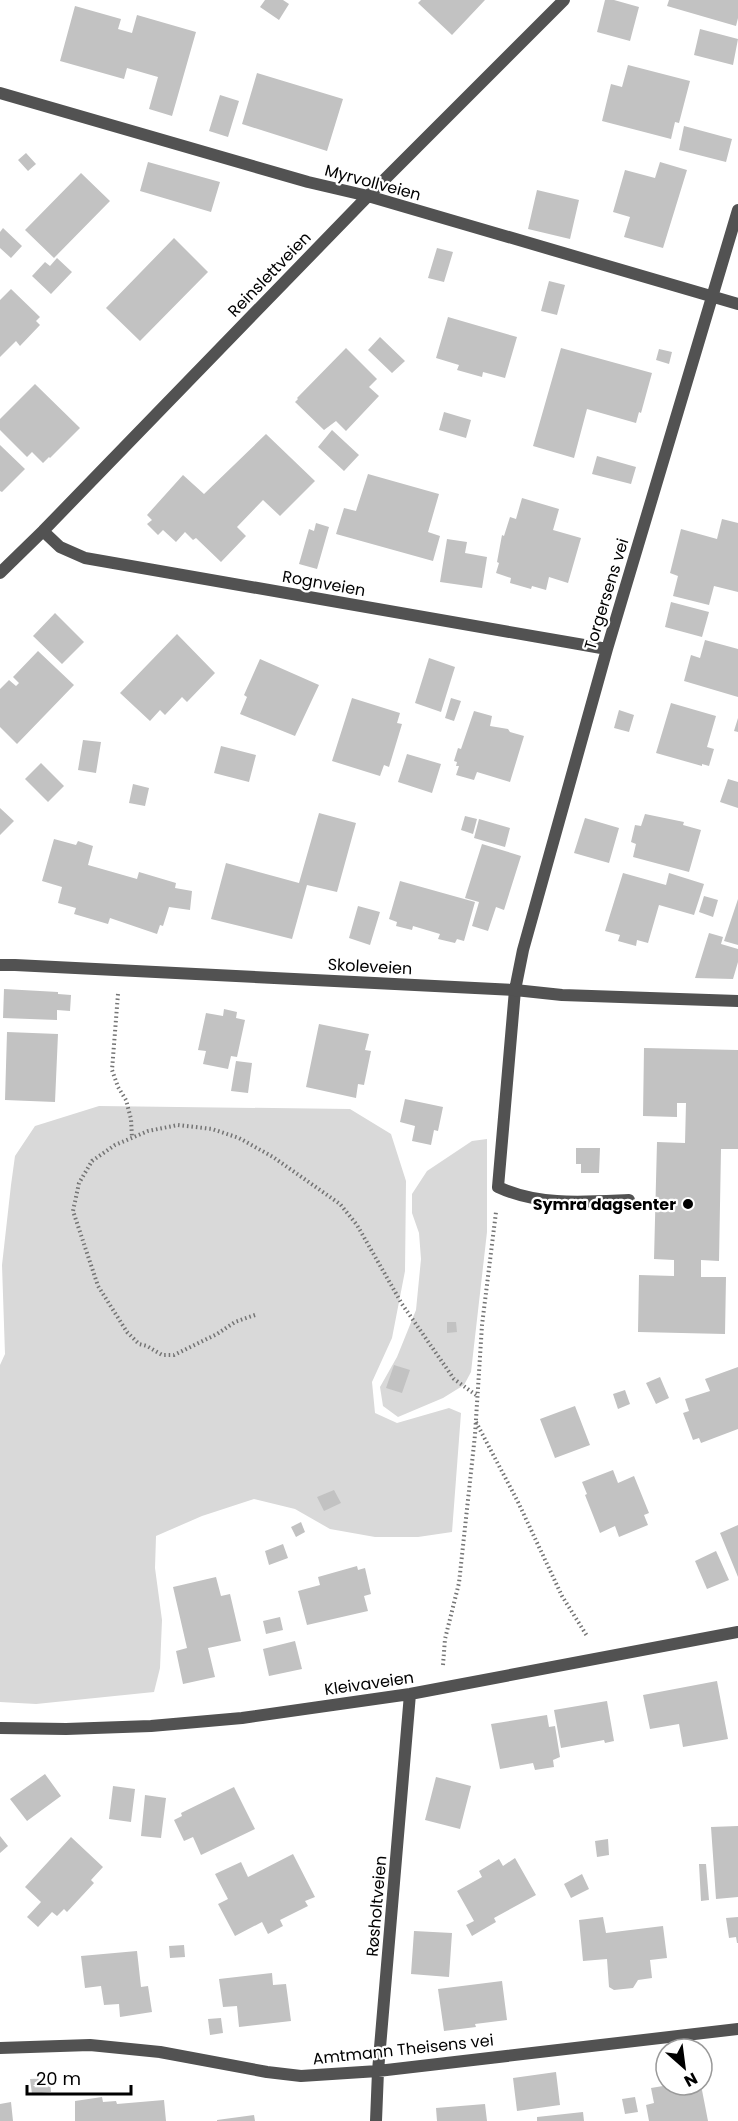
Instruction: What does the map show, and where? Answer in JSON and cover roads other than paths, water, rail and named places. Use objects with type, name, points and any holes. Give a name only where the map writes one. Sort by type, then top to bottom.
[{"type":"street","name":"Reinslettveien","points":[[0,573],[368,196],[564,0]]},
{"type":"street","name":"Myrvollveien","points":[[0,93],[308,182],[368,196],[738,304]]},
{"type":"street","name":"Torgersens vei","points":[[629,1200],[557,1202],[518,1196],[498,1187],[515,990],[523,950],[607,649],[738,210]]},
{"type":"street","name":"Rognveien","points":[[43,531],[60,547],[85,558],[607,649]]},
{"type":"street","name":"Skoleveien","points":[[0,965],[515,990],[562,995],[738,1002]]},
{"type":"street","name":"Kleivaveien","points":[[0,1728],[66,1729],[162,1725],[242,1718],[446,1688],[738,1632]]},
{"type":"street","name":"Røsholtveien","points":[[376,2121],[378,2071],[410,1694]]},
{"type":"street","name":"Amtmann Theisens vei","points":[[0,2048],[90,2045],[160,2052],[301,2076],[378,2071],[738,2029]]},
{"type":"place","name":"Symra dagsenter","points":[[688,1204]]}]
